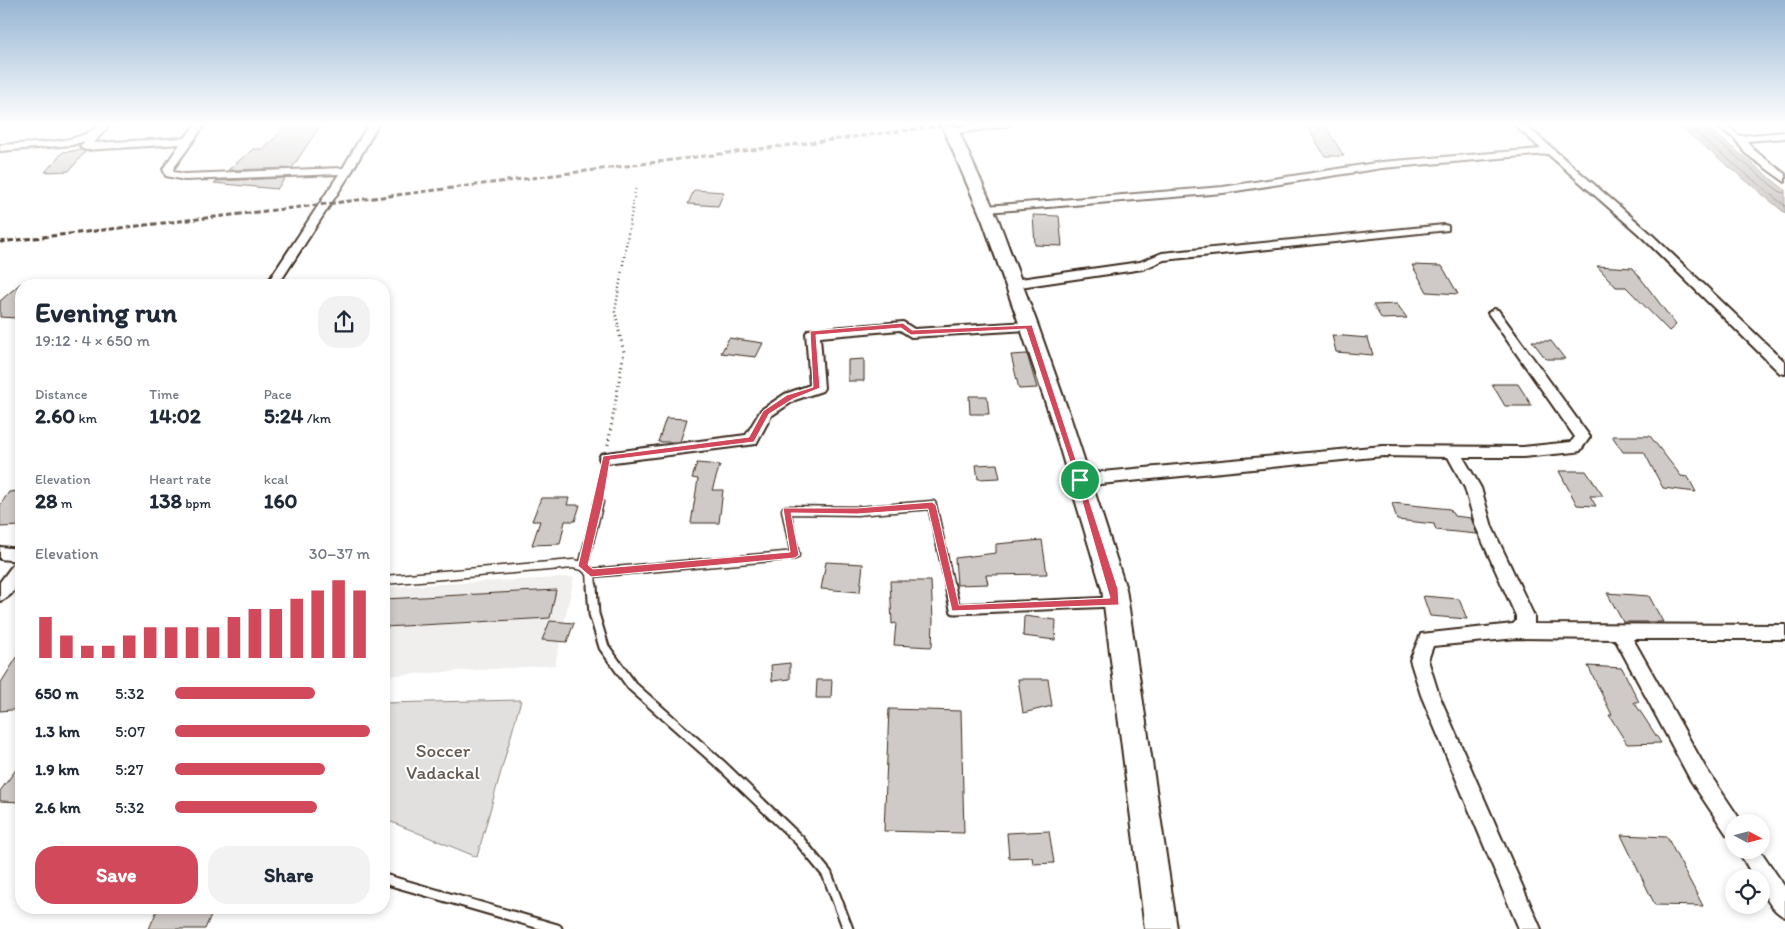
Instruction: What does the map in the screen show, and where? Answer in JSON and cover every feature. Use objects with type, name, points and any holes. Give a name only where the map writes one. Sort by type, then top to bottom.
[{"type":"main road","points":[[967,166],[986,209],[1029,326],[1114,589],[1161,929]]},
{"type":"street","points":[[170,166],[168,170],[170,174],[185,177],[348,171]]},
{"type":"street","points":[[276,279],[351,166]]},
{"type":"street","points":[[986,209],[1223,190],[1278,183],[1374,166]]},
{"type":"street","points":[[1568,166],[1645,234],[1785,370]]},
{"type":"street","points":[[1769,166],[1785,178]]},
{"type":"street","points":[[1013,284],[1143,265],[1162,257],[1444,228]]},
{"type":"street","points":[[1080,480],[1383,451],[1523,452],[1575,447],[1583,437],[1494,313]]},
{"type":"street","points":[[606,458],[751,440],[766,413],[790,397],[816,388],[813,333],[903,326],[911,333],[1029,326]]},
{"type":"street","points":[[1453,452],[1473,488],[1484,527],[1526,616],[1525,624],[1517,631]]},
{"type":"street","points":[[0,553],[15,554]]},
{"type":"street","points":[[0,594],[15,575]]},
{"type":"street","points":[[1530,929],[1430,695],[1419,660],[1427,639],[1517,631],[1785,632]]},
{"type":"street","points":[[1620,631],[1698,774],[1725,814]]},
{"type":"street","points":[[1754,859],[1785,906]]},
{"type":"lane","points":[[583,566],[599,502]]},
{"type":"lane","points":[[591,573],[795,555],[786,510],[857,511],[932,505],[955,609],[1116,602]]},
{"type":"lane","points":[[390,579],[573,564],[583,566],[591,573],[594,614],[604,647],[632,686],[720,764],[799,840],[827,874],[848,929]]},
{"type":"lane","points":[[390,881],[557,929]]},
{"type":"path","points":[[599,502],[624,352],[615,312],[636,186]]},
{"type":"shaded area","points":[[574,577],[555,665],[390,676],[390,587]]},
{"type":"green space","name":"Soccer Vadackal","points":[[521,700],[477,857],[390,821],[390,703]]},
{"type":"water","points":[[1729,166],[1756,166],[1785,190],[1785,213]]},
{"type":"building","points":[[50,166],[73,166],[69,171],[45,172]]},
{"type":"building","points":[[232,166],[293,166],[292,168],[228,170]]},
{"type":"building","points":[[285,178],[277,189],[214,183],[217,181]]},
{"type":"building","points":[[694,190],[724,192],[718,206],[688,204]]},
{"type":"building","points":[[1033,215],[1059,216],[1062,246],[1035,245]]},
{"type":"building","points":[[1412,265],[1442,266],[1458,294],[1427,292]]},
{"type":"building","points":[[1597,266],[1633,268],[1676,325],[1669,331],[1626,287],[1616,287]]},
{"type":"building","points":[[15,288],[15,318],[0,317],[0,301]]},
{"type":"building","points":[[1397,304],[1407,318],[1382,319],[1373,305]]},
{"type":"building","points":[[1332,335],[1368,338],[1373,355],[1336,352]]},
{"type":"building","points":[[729,338],[763,343],[756,357],[721,353]]},
{"type":"building","points":[[1532,341],[1551,341],[1565,359],[1546,359]]},
{"type":"building","points":[[1027,354],[1037,388],[1019,389],[1011,355]]},
{"type":"building","points":[[864,359],[864,381],[848,381],[848,360]]},
{"type":"building","points":[[1492,384],[1518,384],[1532,406],[1505,406]]},
{"type":"building","points":[[969,396],[987,396],[989,414],[970,414]]},
{"type":"building","points":[[666,418],[687,419],[680,442],[658,442]]},
{"type":"building","points":[[1612,436],[1650,436],[1681,476],[1688,477],[1696,492],[1663,488],[1644,452],[1623,452]]},
{"type":"building","points":[[697,463],[720,465],[712,490],[723,490],[719,523],[691,523],[698,479],[692,478]]},
{"type":"building","points":[[997,464],[1000,478],[978,479],[976,465]]},
{"type":"building","points":[[1559,471],[1586,471],[1603,496],[1590,496],[1596,506],[1577,505]]},
{"type":"building","points":[[9,492],[15,492],[15,526],[0,527],[0,505]]},
{"type":"building","points":[[541,498],[569,498],[567,505],[580,505],[575,521],[565,521],[560,544],[532,545],[540,521],[532,521]]},
{"type":"building","points":[[1392,503],[1450,509],[1454,516],[1471,518],[1477,534],[1436,530],[1434,524],[1397,520]]},
{"type":"building","points":[[1042,540],[1047,574],[986,575],[988,584],[957,585],[955,558],[996,553],[996,544]]},
{"type":"building","points":[[826,562],[863,564],[860,592],[821,589]]},
{"type":"building","points":[[890,581],[931,581],[932,647],[894,645],[896,623],[892,624]]},
{"type":"building","points":[[556,590],[550,618],[390,627],[390,599]]},
{"type":"building","points":[[1607,593],[1649,596],[1663,622],[1623,622]]},
{"type":"building","points":[[1423,596],[1459,599],[1467,619],[1430,616]]},
{"type":"building","points":[[1024,616],[1056,620],[1055,640],[1023,636]]},
{"type":"building","points":[[550,621],[574,623],[567,642],[542,640]]},
{"type":"building","points":[[15,660],[15,710],[0,711],[0,684]]},
{"type":"building","points":[[790,663],[790,679],[772,681],[771,665]]},
{"type":"building","points":[[1588,666],[1622,668],[1639,702],[1634,702],[1661,743],[1627,744],[1609,715],[1612,715]]},
{"type":"building","points":[[1018,679],[1048,679],[1052,706],[1023,713]]},
{"type":"building","points":[[817,680],[832,680],[831,698],[816,698]]},
{"type":"building","points":[[889,709],[961,711],[964,833],[884,831]]},
{"type":"building","points":[[15,771],[15,802],[0,801],[0,791]]},
{"type":"building","points":[[1049,831],[1054,863],[1033,864],[1032,857],[1009,858],[1007,833]]},
{"type":"building","points":[[1621,835],[1667,837],[1703,906],[1655,905]]},
{"type":"building","points":[[155,914],[211,914],[205,929],[149,929]]},
{"type":"railway","points":[[0,242],[326,204],[623,166]]},
{"type":"route","points":[[903,326],[911,333],[1029,326],[1080,480],[1114,589],[1116,602],[955,609],[932,505],[857,511],[786,510],[795,555],[591,573],[583,566],[599,502],[606,458],[751,440],[766,413],[790,397],[816,388],[813,333],[903,326]]}]
